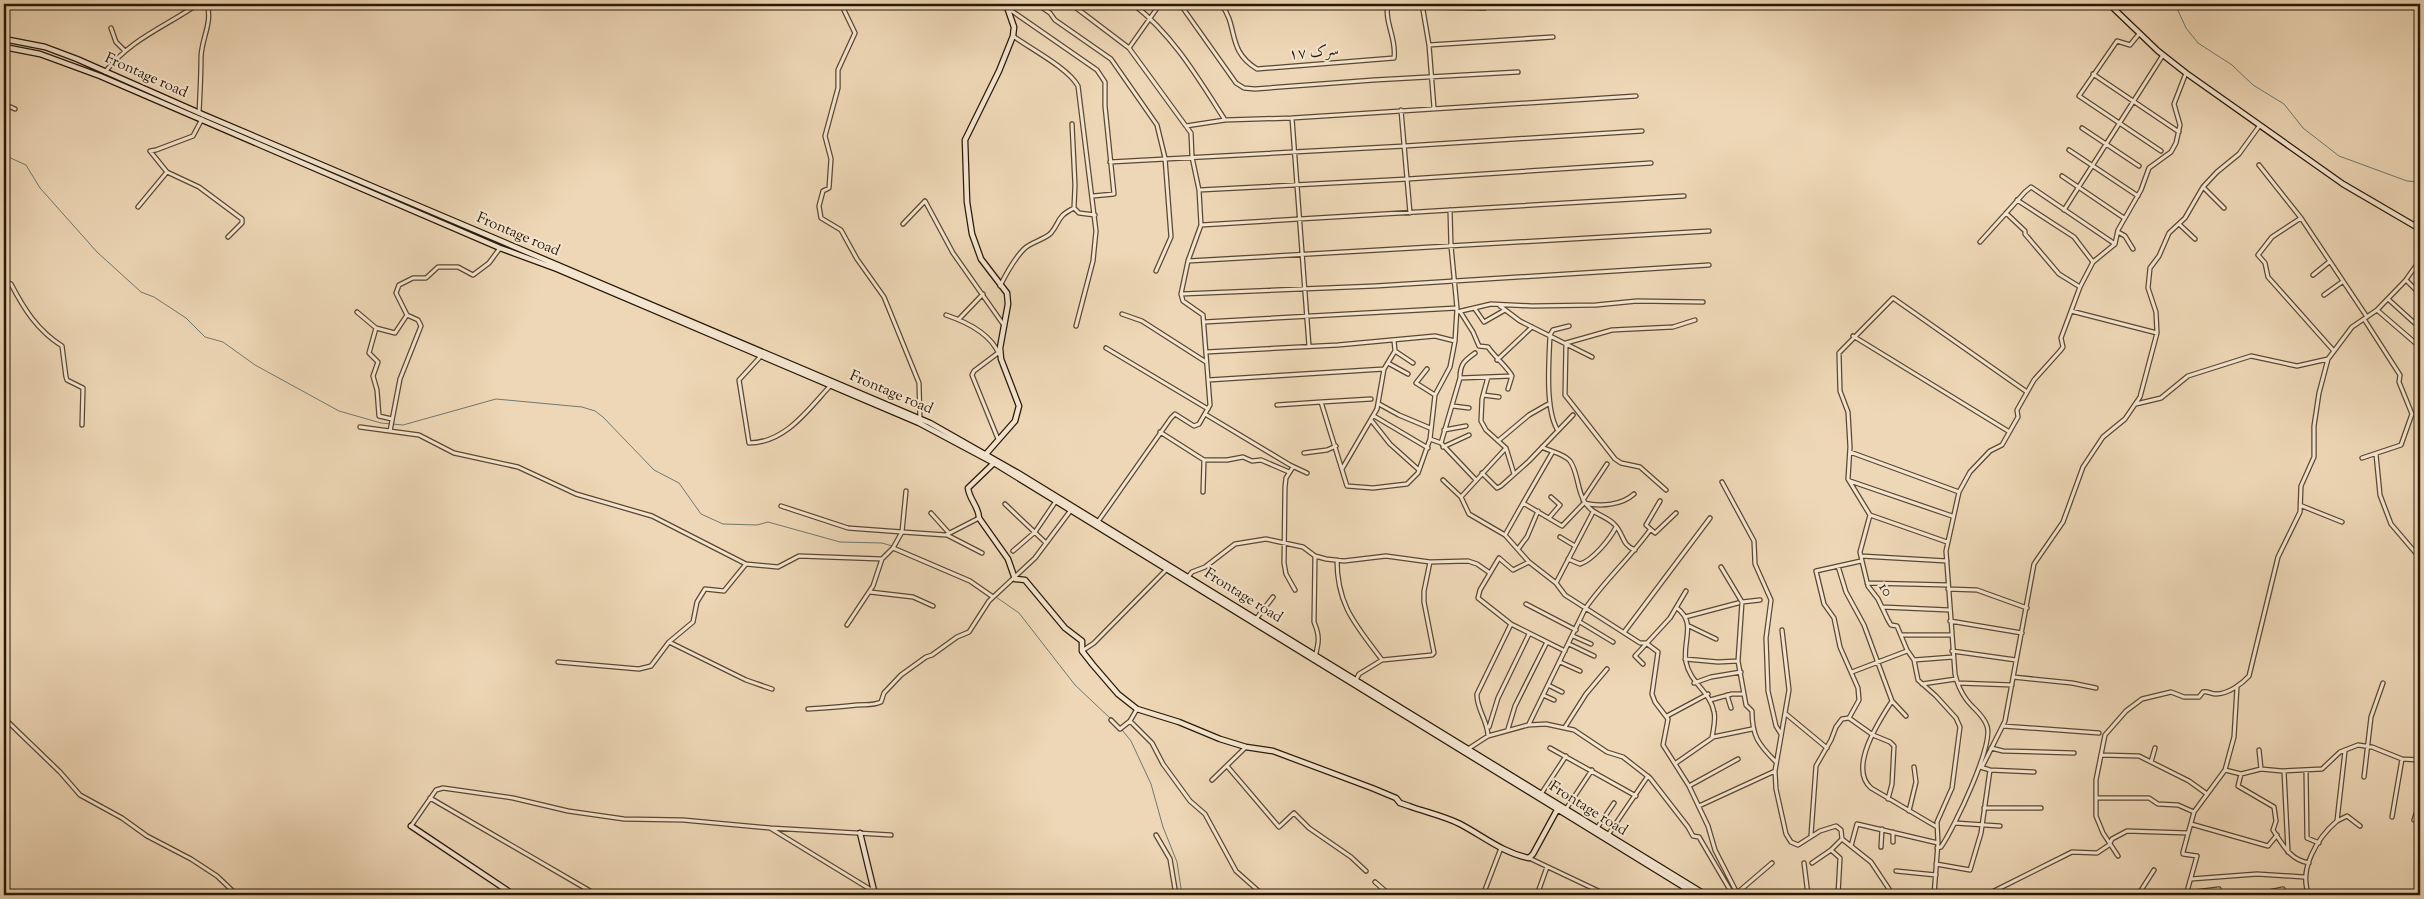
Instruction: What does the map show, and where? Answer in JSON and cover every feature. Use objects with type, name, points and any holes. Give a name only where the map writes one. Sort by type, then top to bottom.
[{"type":"main road","points":[[2109,4],[2139,34],[2186,73],[2342,184],[2420,229]]},
{"type":"main road","points":[[1008,6],[1014,27],[1012,36],[999,71],[965,140],[969,219],[972,234],[981,259],[1007,293],[1008,304],[1000,348],[1001,359],[1019,406],[1014,421],[985,455],[994,463],[1096,524],[1166,570],[1467,751],[1557,810],[1697,895]]},
{"type":"main road","name":"Frontage road","points":[[4,40],[45,47],[920,421],[985,455],[1096,524],[1188,577],[1315,658],[1356,680],[1467,751],[1706,895]]},
{"type":"main road","points":[[14,48],[15,41]]},
{"type":"main road","points":[[4,47],[68,63],[500,248],[557,269],[830,386],[920,421]]},
{"type":"main road","points":[[994,463],[968,488],[971,501],[978,510],[979,518],[1008,559],[1015,579],[1025,580],[1065,628],[1082,641],[1082,651],[1118,694],[1137,709],[1246,747],[1273,751],[1372,788],[1396,798],[1400,803],[1459,823],[1501,848],[1529,858],[1557,810]]},
{"type":"main road","points":[[411,826],[514,895]]},
{"type":"main road","points":[[860,833],[874,893]]},
{"type":"street","points":[[105,72],[124,50],[150,32],[198,4]]},
{"type":"street","points":[[207,4],[208,29],[201,57],[203,71],[201,120],[193,136],[150,151],[168,172],[198,187],[243,220],[228,237]]},
{"type":"street","points":[[844,4],[842,6],[845,16],[855,33],[838,70],[838,88],[825,136],[831,159],[829,188],[823,191],[820,196],[821,218],[844,234],[853,252],[884,297],[919,383],[920,421]]},
{"type":"street","points":[[1037,4],[1050,13],[1055,20],[1111,59],[1157,125],[1165,158],[1171,237],[1156,271]]},
{"type":"street","points":[[1071,4],[1129,48],[1191,132],[1192,157],[1199,190],[1201,225],[1188,261],[1181,294],[1183,301],[1203,315],[1210,405],[1199,424],[1194,426],[1175,414],[1160,432],[1096,524]]},
{"type":"street","points":[[1133,4],[1150,17],[1185,57],[1225,120]]},
{"type":"street","points":[[1129,48],[1160,4]]},
{"type":"street","points":[[1180,4],[1236,83],[1244,88],[1255,89],[1432,76],[1518,72]]},
{"type":"street","name":"سرک ۱۷","points":[[1221,4],[1227,11],[1232,34],[1240,55],[1246,62],[1257,69],[1271,69],[1306,64],[1394,58],[1394,38],[1386,13],[1388,4]]},
{"type":"street","points":[[1434,108],[1429,45],[1423,5],[1485,8]]},
{"type":"street","points":[[1008,6],[1097,70],[1105,82],[1105,106],[1114,194],[1093,196]]},
{"type":"street","points":[[111,28],[116,42],[124,50]]},
{"type":"street","points":[[2139,34],[2130,45],[2117,41],[2079,96],[2161,151]]},
{"type":"street","points":[[1012,36],[1062,70],[1078,86],[1096,231],[1093,261],[1076,326]]},
{"type":"street","points":[[1429,45],[1553,37]]},
{"type":"street","points":[[2064,210],[2163,55]]},
{"type":"street","points":[[1981,767],[1988,729],[1983,716],[1967,700],[1957,681],[1952,651],[1946,561],[1947,542],[1952,516],[1960,492],[1970,472],[1990,451],[2002,445],[2008,431],[2018,417],[2017,410],[2034,380],[2060,352],[2062,347],[2061,338],[2080,287],[2093,262],[2115,244],[2124,218],[2138,196],[2149,168],[2172,152],[2179,132],[2174,104],[2186,73]]},
{"type":"street","points":[[2093,74],[2179,132]]},
{"type":"street","points":[[1186,126],[1225,120],[1292,118],[1636,96]]},
{"type":"street","points":[[4,104],[14,109]]},
{"type":"street","points":[[1401,110],[1410,213]]},
{"type":"street","points":[[1292,118],[1309,346]]},
{"type":"street","points":[[1072,124],[1075,185],[1074,208],[1078,213],[1095,214]]},
{"type":"street","points":[[1851,846],[1857,824],[1941,846],[1955,823],[1981,767],[2003,726],[2034,564],[2063,522],[2083,467],[2103,437],[2125,419],[2140,397],[2157,332],[2156,312],[2148,288],[2150,268],[2159,256],[2169,233],[2185,218],[2203,187],[2216,172],[2239,154],[2260,125]]},
{"type":"street","points":[[2082,128],[2139,166]]},
{"type":"street","points":[[1110,162],[1642,131]]},
{"type":"street","points":[[2069,150],[2138,196]]},
{"type":"street","points":[[1199,190],[1651,163]]},
{"type":"street","points":[[2259,165],[2301,218],[2329,262],[2334,266],[2400,375],[2399,382],[2412,414],[2401,446],[2362,458]]},
{"type":"street","points":[[138,207],[168,172]]},
{"type":"street","points":[[2062,176],[2124,218]]},
{"type":"street","points":[[2203,187],[2224,208]]},
{"type":"street","points":[[1980,242],[2017,200],[2032,188],[2115,244]]},
{"type":"street","points":[[1201,225],[1684,196]]},
{"type":"street","points":[[2017,200],[2074,237],[2093,262]]},
{"type":"street","points":[[903,224],[926,201],[953,252],[1004,324]]},
{"type":"street","points":[[1000,286],[1023,249],[1042,236],[1048,236],[1058,219],[1074,208]]},
{"type":"street","points":[[1320,402],[1336,446],[1347,486],[1373,488],[1407,484],[1419,470],[1430,439],[1435,395],[1450,367],[1455,341],[1458,311],[1451,246],[1450,210]]},
{"type":"street","points":[[2006,213],[2025,231],[2025,234],[2059,274],[2080,287]]},
{"type":"street","points":[[2301,218],[2272,237],[2258,255],[2265,263],[2268,277],[2334,350]]},
{"type":"street","points":[[2179,224],[2195,239]]},
{"type":"street","points":[[1188,261],[1709,230]]},
{"type":"street","points":[[2118,232],[2124,236],[2133,249]]},
{"type":"street","points":[[390,430],[400,379],[421,326],[418,320],[407,315],[396,293],[399,285],[413,278],[426,278],[438,267],[458,267],[473,276],[489,263],[500,248]]},
{"type":"street","points":[[2118,856],[2109,845],[2096,816],[2096,780],[2105,735],[2109,728],[2142,699],[2171,692],[2184,698],[2199,697],[2203,692],[2219,694],[2237,687],[2250,676],[2278,557],[2302,506],[2301,486],[2314,457],[2314,426],[2319,393],[2328,359],[2352,327],[2377,310],[2406,280],[2420,260]]},
{"type":"street","points":[[2312,275],[2329,262]]},
{"type":"street","points":[[1181,294],[1669,269],[1709,264]]},
{"type":"street","points":[[2406,280],[2420,294]]},
{"type":"street","points":[[4,281],[11,284],[22,307],[38,326],[62,346],[67,380],[82,388],[82,426]]},
{"type":"street","points":[[2324,295],[2342,282]]},
{"type":"street","points":[[959,319],[983,294]]},
{"type":"street","points":[[1947,542],[1870,515],[1850,486],[1848,478],[1850,452],[1848,412],[1840,390],[1839,353],[1893,298],[2027,392]]},
{"type":"street","points":[[2388,299],[2420,328]]},
{"type":"street","points":[[1204,322],[1458,311],[1475,309],[1491,304],[1596,305],[1637,301],[1703,302]]},
{"type":"street","points":[[1500,305],[1532,328],[1550,335],[1592,357]]},
{"type":"street","points":[[1475,309],[1484,322],[1505,310]]},
{"type":"street","points":[[2377,310],[2420,347]]},
{"type":"street","points":[[1458,311],[1473,332],[1479,346],[1488,347],[1497,360],[1510,372],[1512,376],[1508,389]]},
{"type":"street","points":[[2071,311],[2157,332]]},
{"type":"street","points":[[357,312],[376,328],[395,333],[407,315]]},
{"type":"street","points":[[1122,314],[1142,321],[1207,362]]},
{"type":"street","points":[[946,315],[959,319],[987,336],[1001,359]]},
{"type":"street","points":[[1566,344],[1612,330],[1673,327],[1695,320]]},
{"type":"street","points":[[1557,429],[1551,419],[1550,335],[1553,330],[1569,326]]},
{"type":"street","points":[[376,328],[369,353],[378,362],[373,376],[377,390],[379,416],[392,420]]},
{"type":"street","points":[[1497,360],[1532,328]]},
{"type":"street","points":[[1206,352],[1353,344],[1435,336],[1455,341]]},
{"type":"street","points":[[1854,336],[2008,431]]},
{"type":"street","points":[[1342,470],[1374,416],[1379,404],[1384,369],[1395,351],[1394,340]]},
{"type":"street","points":[[1566,344],[1565,395],[1615,459],[1621,463],[1640,467],[1666,490]]},
{"type":"street","points":[[1106,348],[1208,409]]},
{"type":"street","points":[[1395,351],[1413,363]]},
{"type":"street","points":[[998,353],[974,371],[972,375],[998,439]]},
{"type":"street","points":[[1442,445],[1444,430],[1453,406],[1460,378],[1462,363],[1475,353]]},
{"type":"street","points":[[760,356],[739,380],[749,443],[784,432],[792,427],[830,386]]},
{"type":"street","points":[[2135,404],[2161,398],[2188,376],[2251,356],[2297,366],[2328,359]]},
{"type":"street","points":[[1388,363],[1408,374]]},
{"type":"street","points":[[1208,380],[1384,369]]},
{"type":"street","points":[[1427,369],[1416,383],[1435,395]]},
{"type":"street","points":[[1460,378],[1512,376]]},
{"type":"street","points":[[1488,377],[1483,395],[1482,421],[1486,430],[1506,448],[1514,474]]},
{"type":"street","points":[[1483,395],[1499,396]]},
{"type":"street","points":[[1277,405],[1371,398]]},
{"type":"street","points":[[1498,441],[1529,415],[1550,402]]},
{"type":"street","points":[[1379,404],[1430,428]]},
{"type":"street","points":[[1453,406],[1468,408]]},
{"type":"street","points":[[1205,414],[1307,474]]},
{"type":"street","points":[[1482,473],[1497,488],[1514,474],[1573,415]]},
{"type":"street","points":[[1374,416],[1428,448]]},
{"type":"street","points":[[1371,420],[1390,444],[1419,470]]},
{"type":"street","points":[[1444,430],[1466,426]]},
{"type":"street","points":[[360,427],[419,435],[454,454],[518,467],[576,494],[652,516],[746,564],[778,567],[799,556],[882,559]]},
{"type":"street","points":[[1160,432],[1204,460],[1227,460],[1243,456],[1252,461],[1261,460],[1289,472]]},
{"type":"street","points":[[1442,445],[1469,435]]},
{"type":"street","points":[[1430,439],[1442,445],[1476,480]]},
{"type":"street","points":[[1304,453],[1326,450],[1336,446]]},
{"type":"street","points":[[1542,447],[1570,461],[1584,501],[1593,512],[1617,526],[1628,548],[1635,550]]},
{"type":"street","points":[[1461,498],[1506,448]]},
{"type":"street","points":[[1850,452],[1960,492]]},
{"type":"street","points":[[1505,536],[1552,453]]},
{"type":"street","points":[[2376,454],[2380,495],[2391,524],[2420,558]]},
{"type":"street","points":[[1203,492],[1204,460]]},
{"type":"street","points":[[1523,503],[1564,526],[1584,501],[1606,464]]},
{"type":"street","points":[[1293,467],[1289,472],[1285,487],[1285,543],[1286,574],[1295,590]]},
{"type":"street","points":[[1444,480],[1461,498],[1469,514],[1505,536],[1529,562],[1556,583],[1565,595],[1640,643],[1646,643],[1658,652],[1652,694],[1655,702],[1667,716],[1663,745],[1676,763],[1699,806],[1729,881],[1738,894],[1772,863]]},
{"type":"street","points":[[1850,481],[1952,516]]},
{"type":"street","points":[[1722,482],[1754,541],[1754,564],[1771,600],[1766,638],[1768,691],[1776,726],[1781,734]]},
{"type":"street","points":[[847,625],[870,592],[882,559],[893,548],[894,543],[902,532],[906,491]]},
{"type":"street","points":[[1584,501],[1597,506],[1628,500],[1634,494]]},
{"type":"street","points":[[1548,518],[1560,506],[1552,498]]},
{"type":"street","points":[[1013,551],[1035,532],[1056,501]]},
{"type":"street","points":[[1660,501],[1646,525],[1650,530],[1655,533],[1676,513]]},
{"type":"street","points":[[1006,504],[1046,543]]},
{"type":"street","points":[[781,506],[848,528],[902,532],[948,534],[979,518]]},
{"type":"street","points":[[2302,506],[2342,522]]},
{"type":"street","points":[[808,709],[843,708],[858,704],[871,706],[881,702],[884,693],[901,675],[957,637],[969,632],[993,597],[1015,579],[1071,510]]},
{"type":"street","points":[[1518,549],[1527,537],[1538,511]]},
{"type":"street","points":[[1556,583],[1593,512]]},
{"type":"street","points":[[931,513],[948,534],[982,553]]},
{"type":"street","name":"10","points":[[1870,515],[1861,558],[1867,582],[1888,620],[1892,625],[1897,626],[1902,635],[1907,651],[1914,660],[1918,680],[1956,718],[1960,727],[1952,788],[1937,822],[1938,846],[1934,895]]},
{"type":"street","points":[[1624,632],[1710,518]]},
{"type":"street","points":[[1568,558],[1580,564],[1588,560],[1617,526]]},
{"type":"street","points":[[1528,725],[1585,609],[1650,530]]},
{"type":"street","points":[[1560,537],[1575,546]]},
{"type":"street","points":[[1188,577],[1192,572],[1205,566],[1235,544],[1266,539],[1302,547],[1315,556],[1337,560],[1366,560],[1386,556],[1430,562],[1468,561],[1478,564],[1490,573]]},
{"type":"street","points":[[893,548],[970,581],[993,597]]},
{"type":"street","points":[[1315,556],[1314,622],[1319,631],[1315,658]]},
{"type":"street","points":[[1529,562],[1513,570],[1499,558],[1480,590],[1478,598],[1511,624],[1565,651]]},
{"type":"street","points":[[1849,718],[1859,700],[1858,688],[1840,647],[1834,618],[1824,604],[1816,571],[1861,558],[1946,561]]},
{"type":"street","points":[[1337,560],[1337,581],[1340,596],[1360,632],[1382,660]]},
{"type":"street","points":[[1356,680],[1359,674],[1382,660],[1432,655],[1434,653],[1424,602],[1430,562]]},
{"type":"street","points":[[558,662],[639,670],[651,666],[669,642],[692,622],[697,602],[705,590],[724,590],[746,564]]},
{"type":"street","points":[[1838,566],[1846,592],[1859,613],[1892,701],[1906,716]]},
{"type":"street","points":[[1721,567],[1740,603],[1738,661],[1746,705],[1752,711],[1752,730],[1762,748],[1777,762]]},
{"type":"street","points":[[1082,651],[1094,642],[1166,570]]},
{"type":"street","points":[[1867,582],[1977,590],[2027,608]]},
{"type":"street","points":[[1643,664],[1635,657],[1670,618],[1686,591]]},
{"type":"street","points":[[870,592],[913,597],[933,606]]},
{"type":"street","points":[[1256,619],[1273,597]]},
{"type":"street","points":[[1685,617],[1760,600]]},
{"type":"street","points":[[1526,604],[1576,630]]},
{"type":"street","points":[[1882,607],[1949,610]]},
{"type":"street","points":[[1677,608],[1685,617],[1689,626],[1685,659],[1688,673],[1694,683],[1708,694],[1715,713],[1713,737]]},
{"type":"street","points":[[1950,621],[2022,633]]},
{"type":"street","points":[[1580,622],[1612,642]]},
{"type":"street","points":[[1488,728],[1477,699],[1477,694],[1511,624]]},
{"type":"street","points":[[1689,626],[1716,640]]},
{"type":"street","points":[[1782,630],[1789,690],[1775,772],[1780,813],[1786,834],[1791,842],[1798,845],[1811,835],[1836,826],[1841,830],[1842,839],[1871,862],[1894,895]]},
{"type":"street","points":[[1488,736],[1488,728],[1498,698],[1529,634]]},
{"type":"street","points":[[1902,635],[1951,635]]},
{"type":"street","points":[[1573,636],[1591,644]]},
{"type":"street","points":[[669,642],[746,680],[772,689]]},
{"type":"street","points":[[1508,730],[1515,706],[1547,642]]},
{"type":"street","points":[[1569,644],[1594,656]]},
{"type":"street","points":[[1852,672],[1907,651]]},
{"type":"street","points":[[1952,651],[2016,660]]},
{"type":"street","points":[[1914,660],[1953,657]]},
{"type":"street","points":[[1685,659],[1718,662],[1738,661]]},
{"type":"street","points":[[1560,662],[1580,671]]},
{"type":"street","points":[[1564,727],[1586,694],[1606,669]]},
{"type":"street","points":[[1694,683],[1711,677],[1741,672]]},
{"type":"street","points":[[2013,677],[2072,683],[2096,688]]},
{"type":"street","points":[[1922,684],[1957,681],[2012,685]]},
{"type":"street","points":[[2364,777],[2371,717],[2383,683]]},
{"type":"street","points":[[1548,685],[1562,692]]},
{"type":"street","points":[[2219,889],[2186,894],[2197,856],[2183,854],[2194,812],[2225,770],[2234,737],[2237,687]]},
{"type":"street","points":[[1667,716],[1708,694]]},
{"type":"street","points":[[1710,700],[1727,695],[1744,694]]},
{"type":"street","points":[[1543,695],[1554,700]]},
{"type":"street","points":[[1727,695],[1731,708]]},
{"type":"street","points":[[1892,701],[1873,735],[1861,771],[1867,785],[1938,828]]},
{"type":"street","points":[[1111,720],[1120,729],[1130,721],[1137,709]]},
{"type":"street","points":[[1786,714],[1827,748]]},
{"type":"street","points":[[4,718],[60,772],[80,795],[122,818],[147,836],[191,859],[217,876],[237,895]]},
{"type":"street","points":[[1811,835],[1816,766],[1842,719],[1849,718],[1873,735],[1891,743],[1894,748],[1892,784],[1888,799]]},
{"type":"street","points":[[1130,721],[1152,743],[1163,764],[1190,801],[1205,814],[1236,871],[1255,890],[1264,895]]},
{"type":"street","points":[[1467,751],[1488,736],[1528,725],[1546,724],[1574,730],[1606,752],[1622,757],[1648,776],[1693,836],[1699,837],[1733,895]]},
{"type":"street","points":[[2003,726],[2099,733]]},
{"type":"street","points":[[1676,763],[1713,737],[1752,730]]},
{"type":"street","points":[[2225,770],[2241,774],[2261,769],[2284,771],[2322,769],[2340,752],[2358,745],[2402,759],[2420,760]]},
{"type":"street","points":[[1212,780],[1246,747]]},
{"type":"street","points":[[1550,748],[1636,796]]},
{"type":"street","points":[[1894,748],[1900,748]]},
{"type":"street","points":[[1991,748],[2003,751],[2074,753]]},
{"type":"street","points":[[2151,762],[2155,748]]},
{"type":"street","points":[[2259,750],[2261,769]]},
{"type":"street","points":[[2337,821],[2345,751]]},
{"type":"street","points":[[2101,755],[2124,756],[2135,754],[2189,781],[2207,794]]},
{"type":"street","points":[[1540,794],[1566,756]]},
{"type":"street","points":[[1689,786],[1738,759]]},
{"type":"street","points":[[2392,817],[2402,759]]},
{"type":"street","points":[[1227,766],[1279,827],[1294,812],[1309,828],[1351,857],[1366,871]]},
{"type":"street","points":[[1909,812],[1916,782],[1914,767]]},
{"type":"street","points":[[1981,767],[1990,770],[2034,772]]},
{"type":"street","points":[[1566,810],[1592,770]]},
{"type":"street","points":[[1936,864],[1940,863],[1970,870],[1983,825],[1990,770]]},
{"type":"street","points":[[2306,770],[2307,838],[2319,843]]},
{"type":"street","points":[[2284,771],[2288,852]]},
{"type":"street","points":[[1699,806],[1775,772]]},
{"type":"street","points":[[2241,774],[2238,786],[2274,807],[2276,821],[2273,830],[2288,852],[2300,862],[2308,863]]},
{"type":"street","points":[[1607,836],[1648,776]]},
{"type":"street","points":[[411,826],[436,790],[443,788],[513,798],[568,811],[624,819],[683,820],[770,828],[891,835]]},
{"type":"street","points":[[430,798],[597,895]]},
{"type":"street","points":[[2096,798],[2149,798],[2158,804],[2178,805],[2194,812]]},
{"type":"street","points":[[2414,820],[2420,801]]},
{"type":"street","points":[[1597,829],[1614,803]]},
{"type":"street","points":[[1984,808],[2041,808]]},
{"type":"street","points":[[2309,895],[2307,881],[2304,877],[2308,863],[2327,830],[2337,821],[2348,816],[2360,826]]},
{"type":"street","points":[[1955,823],[2000,826]]},
{"type":"street","points":[[2191,824],[2266,845],[2270,844],[2277,835]]},
{"type":"street","points":[[770,828],[874,893]]},
{"type":"street","points":[[1881,847],[1882,829]]},
{"type":"street","points":[[1979,895],[1992,892],[2030,871],[2072,852],[2097,853],[2109,845],[2112,839],[2127,831],[2188,833]]},
{"type":"street","points":[[1893,832],[1893,842]]},
{"type":"street","points":[[1156,836],[1170,859],[1176,895]]},
{"type":"street","points":[[1812,863],[1832,850],[1842,839]]},
{"type":"street","points":[[1483,895],[1501,848]]},
{"type":"street","points":[[1832,850],[1840,858],[1838,895]]},
{"type":"street","points":[[1529,858],[1607,895]]},
{"type":"street","points":[[1804,864],[1808,895]]},
{"type":"street","points":[[1537,895],[1546,867]]},
{"type":"street","points":[[2138,895],[2154,870]]},
{"type":"street","points":[[1896,871],[1936,875]]},
{"type":"street","points":[[2191,879],[2257,874],[2304,877]]},
{"type":"street","points":[[1375,882],[1390,895]]},
{"type":"street","points":[[2255,895],[2283,889]]},
{"type":"waterway","points":[[2175,4],[2186,28],[2198,43],[2232,65],[2253,85],[2284,104],[2303,128],[2339,156],[2407,181],[2420,182]]},
{"type":"waterway","points":[[4,155],[26,165],[40,188],[97,252],[141,292],[154,297],[186,318],[205,337],[223,342],[255,365],[339,411],[381,423],[403,425],[496,399],[582,407],[595,411],[603,417],[654,470],[679,483],[701,514],[723,524],[757,525],[768,522],[840,542],[882,543],[892,546]]},
{"type":"waterway","points":[[896,547],[963,576]]},
{"type":"waterway","points":[[996,597],[1019,613],[1075,685],[1111,719]]},
{"type":"waterway","points":[[1118,725],[1131,741],[1151,784],[1163,827],[1177,862],[1182,895]]}]
